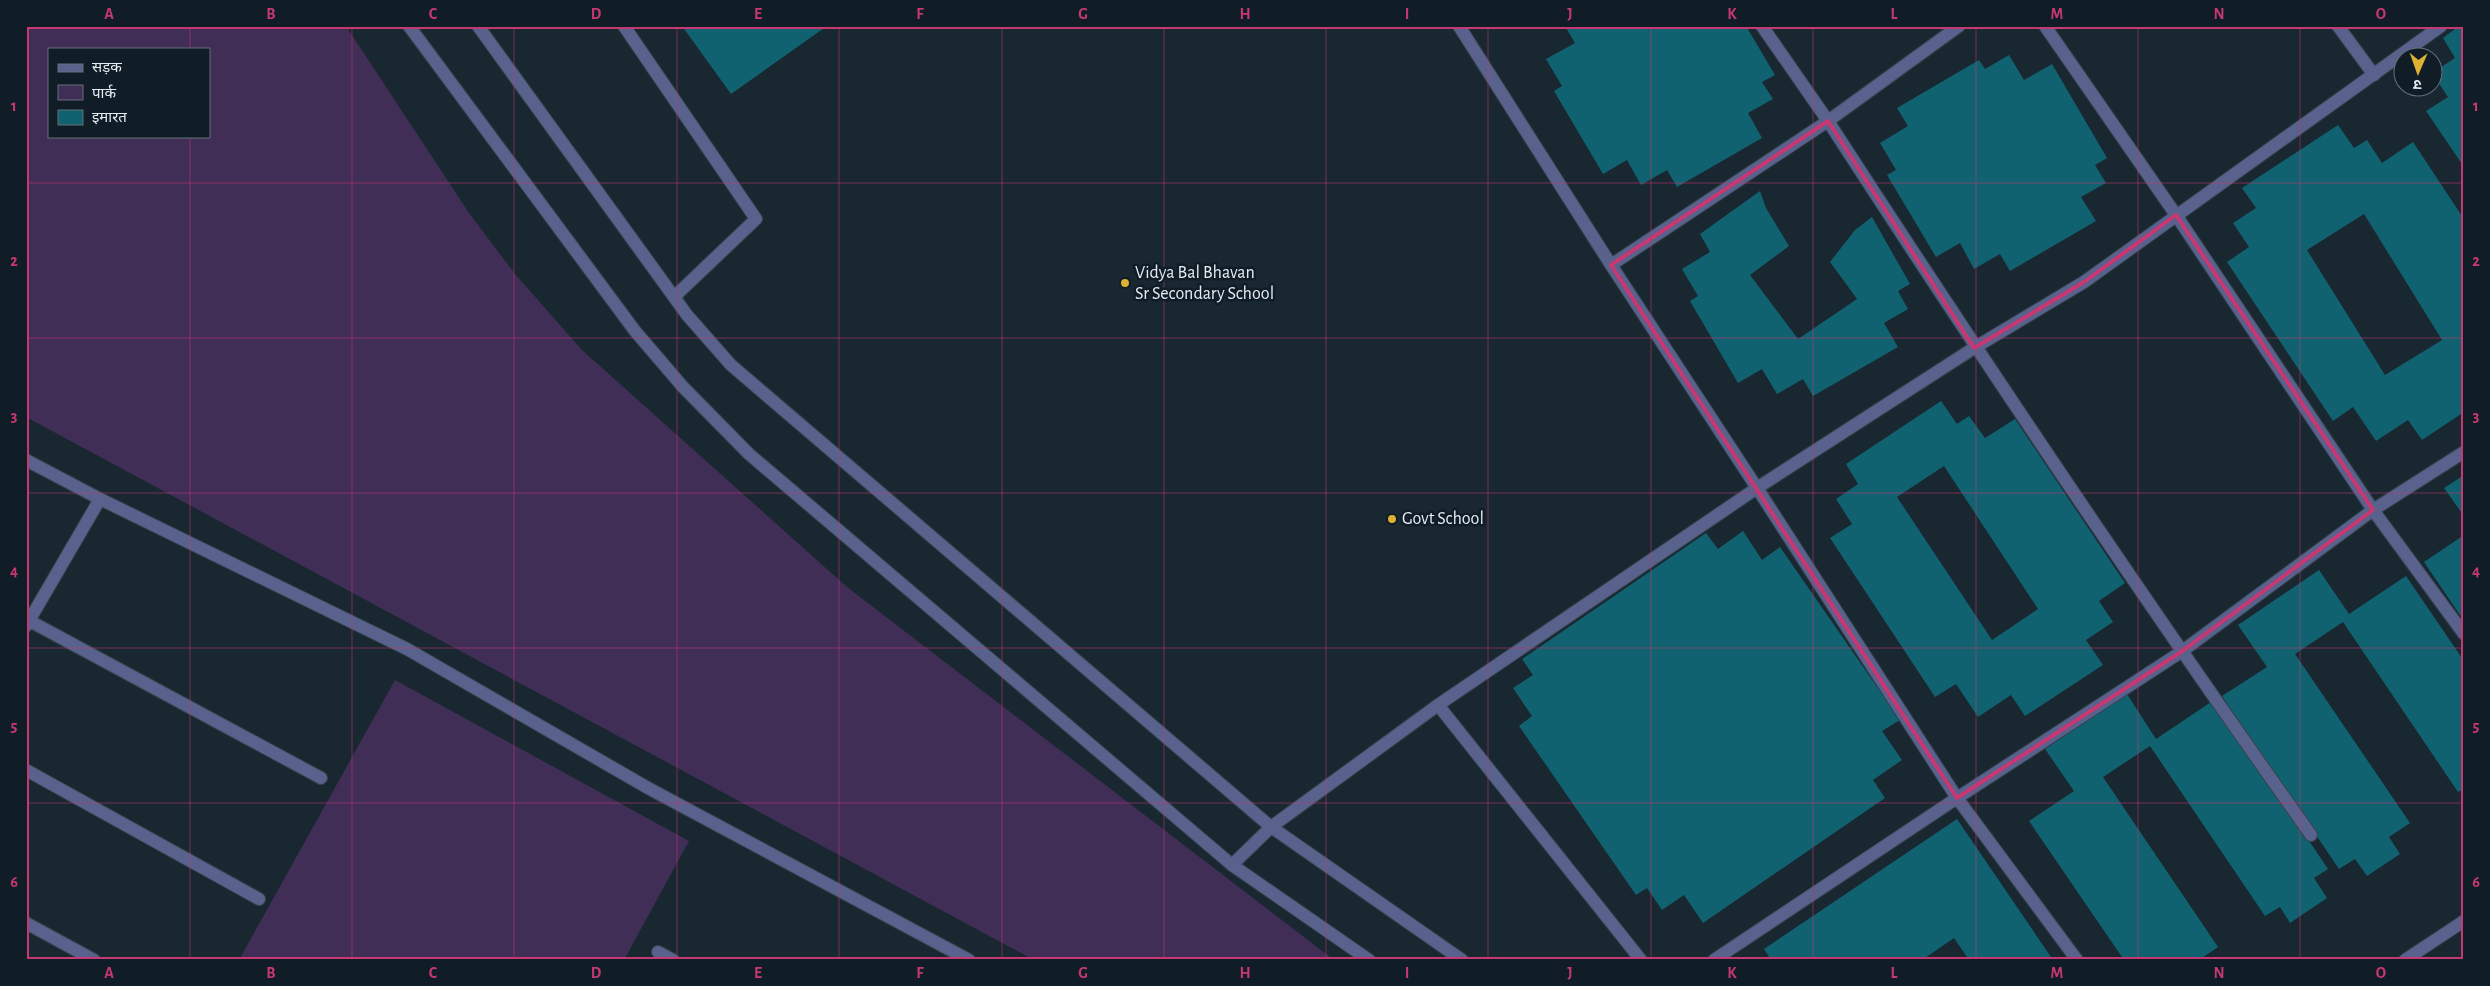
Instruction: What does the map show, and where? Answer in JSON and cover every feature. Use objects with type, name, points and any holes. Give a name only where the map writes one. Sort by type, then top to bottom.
[{"type":"street","points":[[409,26],[635,331],[683,387],[749,454],[1232,865],[1368,960]]},
{"type":"street","points":[[478,26],[687,316],[731,365],[1271,827],[1462,960]]},
{"type":"street","points":[[624,26],[756,219],[674,296]]},
{"type":"street","points":[[1459,26],[1611,265],[1956,798],[2077,960]]},
{"type":"street","points":[[1762,26],[1828,121],[1974,348],[2181,652],[2311,835]]},
{"type":"street","points":[[1611,265],[1828,121],[1959,26]]},
{"type":"street","points":[[2045,26],[2176,215],[2373,510],[2464,634]]},
{"type":"street","points":[[2338,26],[2374,75]]},
{"type":"street","points":[[1232,865],[1271,827],[1438,704],[1757,488],[1974,348],[2084,282],[2441,26]]},
{"type":"street","points":[[1714,960],[1956,798],[2181,652],[2373,510],[2464,452]]},
{"type":"street","points":[[26,460],[100,499],[407,649],[648,788],[969,960]]},
{"type":"street","points":[[100,499],[27,622],[322,778]]},
{"type":"street","points":[[1438,704],[1641,960]]},
{"type":"street","points":[[26,770],[259,899]]},
{"type":"street","points":[[2405,960],[2464,921]]},
{"type":"street","points":[[26,922],[94,960]]},
{"type":"street","points":[[658,952],[673,960]]},
{"type":"highlighted area","points":[[1828,121],[1974,348],[2084,282],[2176,215],[2373,510],[2181,652],[1957,798],[1611,265]]},
{"type":"green space","points":[[26,26],[346,26],[469,213],[515,274],[582,350],[847,587],[1334,960],[1034,960],[26,417]]},
{"type":"green space","points":[[395,680],[689,841],[624,960],[239,960]]},
{"type":"building","points":[[682,26],[827,26],[731,94]]},
{"type":"building","points":[[1565,26],[1746,26],[1775,75],[1762,82],[1773,99],[1748,113],[1762,138],[1677,187],[1667,170],[1641,185],[1627,160],[1603,174],[1554,91],[1562,86],[1546,59],[1575,43]]},
{"type":"building","points":[[2459,26],[2464,26],[2464,167],[2426,111],[2448,97],[2442,88],[2442,66],[2455,58],[2443,38]]},
{"type":"building","points":[[2009,55],[2024,80],[2052,64],[2107,158],[2095,165],[2106,183],[2081,197],[2096,221],[2010,271],[2000,254],[1974,269],[1960,243],[1936,257],[1887,175],[1896,170],[1880,143],[1908,126],[1897,108],[1979,60],[1985,69]]},
{"type":"building","points":[[2338,125],[2354,148],[2367,140],[2382,163],[2413,142],[2464,219],[2464,412],[2422,440],[2408,420],[2376,441],[2353,407],[2333,421],[2227,262],[2249,247],[2233,223],[2256,208],[2242,188]],"holes":[[[2364,214],[2442,340],[2385,375],[2307,250]]]},
{"type":"building","points":[[1760,191],[1766,208],[1789,246],[1750,275],[1798,339],[1857,299],[1830,262],[1855,230],[1872,217],[1910,284],[1898,291],[1908,309],[1884,323],[1898,347],[1813,396],[1803,379],[1777,394],[1762,369],[1738,383],[1690,301],[1698,296],[1682,269],[1710,252],[1700,234]]},
{"type":"building","points":[[1941,401],[1957,424],[1969,416],[1985,438],[2015,419],[2125,583],[2099,601],[2113,622],[2086,640],[2103,665],[2025,716],[2011,695],[1978,717],[1956,684],[1935,697],[1830,538],[1852,524],[1836,499],[1858,484],[1846,464]],"holes":[[[1944,466],[2038,609],[1992,640],[1897,497]]]},
{"type":"building","points":[[2464,475],[2464,516],[2444,488]]},
{"type":"building","points":[[1743,531],[1762,560],[1780,547],[1900,720],[1882,731],[1902,760],[1873,780],[1885,798],[1703,923],[1684,895],[1662,910],[1647,888],[1636,895],[1519,726],[1532,716],[1513,688],[1533,675],[1522,659],[1706,533],[1718,549]]},
{"type":"building","points":[[2464,535],[2464,621],[2424,562]]},
{"type":"building","points":[[2319,570],[2349,614],[2406,576],[2464,661],[2464,789],[2458,792],[2343,622],[2295,654],[2410,823],[2389,837],[2400,854],[2367,876],[2355,859],[2339,869],[2222,696],[2267,667],[2238,625]]},
{"type":"building","points":[[2127,694],[2156,739],[2214,700],[2328,869],[2314,878],[2327,898],[2290,923],[2280,907],[2265,916],[2150,746],[2103,777],[2218,947],[2199,960],[2124,960],[2029,821],[2074,791],[2045,749]]},
{"type":"building","points":[[1957,819],[2053,960],[1969,960],[1954,938],[1922,960],[1771,960],[1764,949]]},
{"type":"place","name":"Vidya Bal Bhavan Sr Secondary School","points":[[1125,283]]},
{"type":"place","name":"Govt School","points":[[1392,519]]}]
